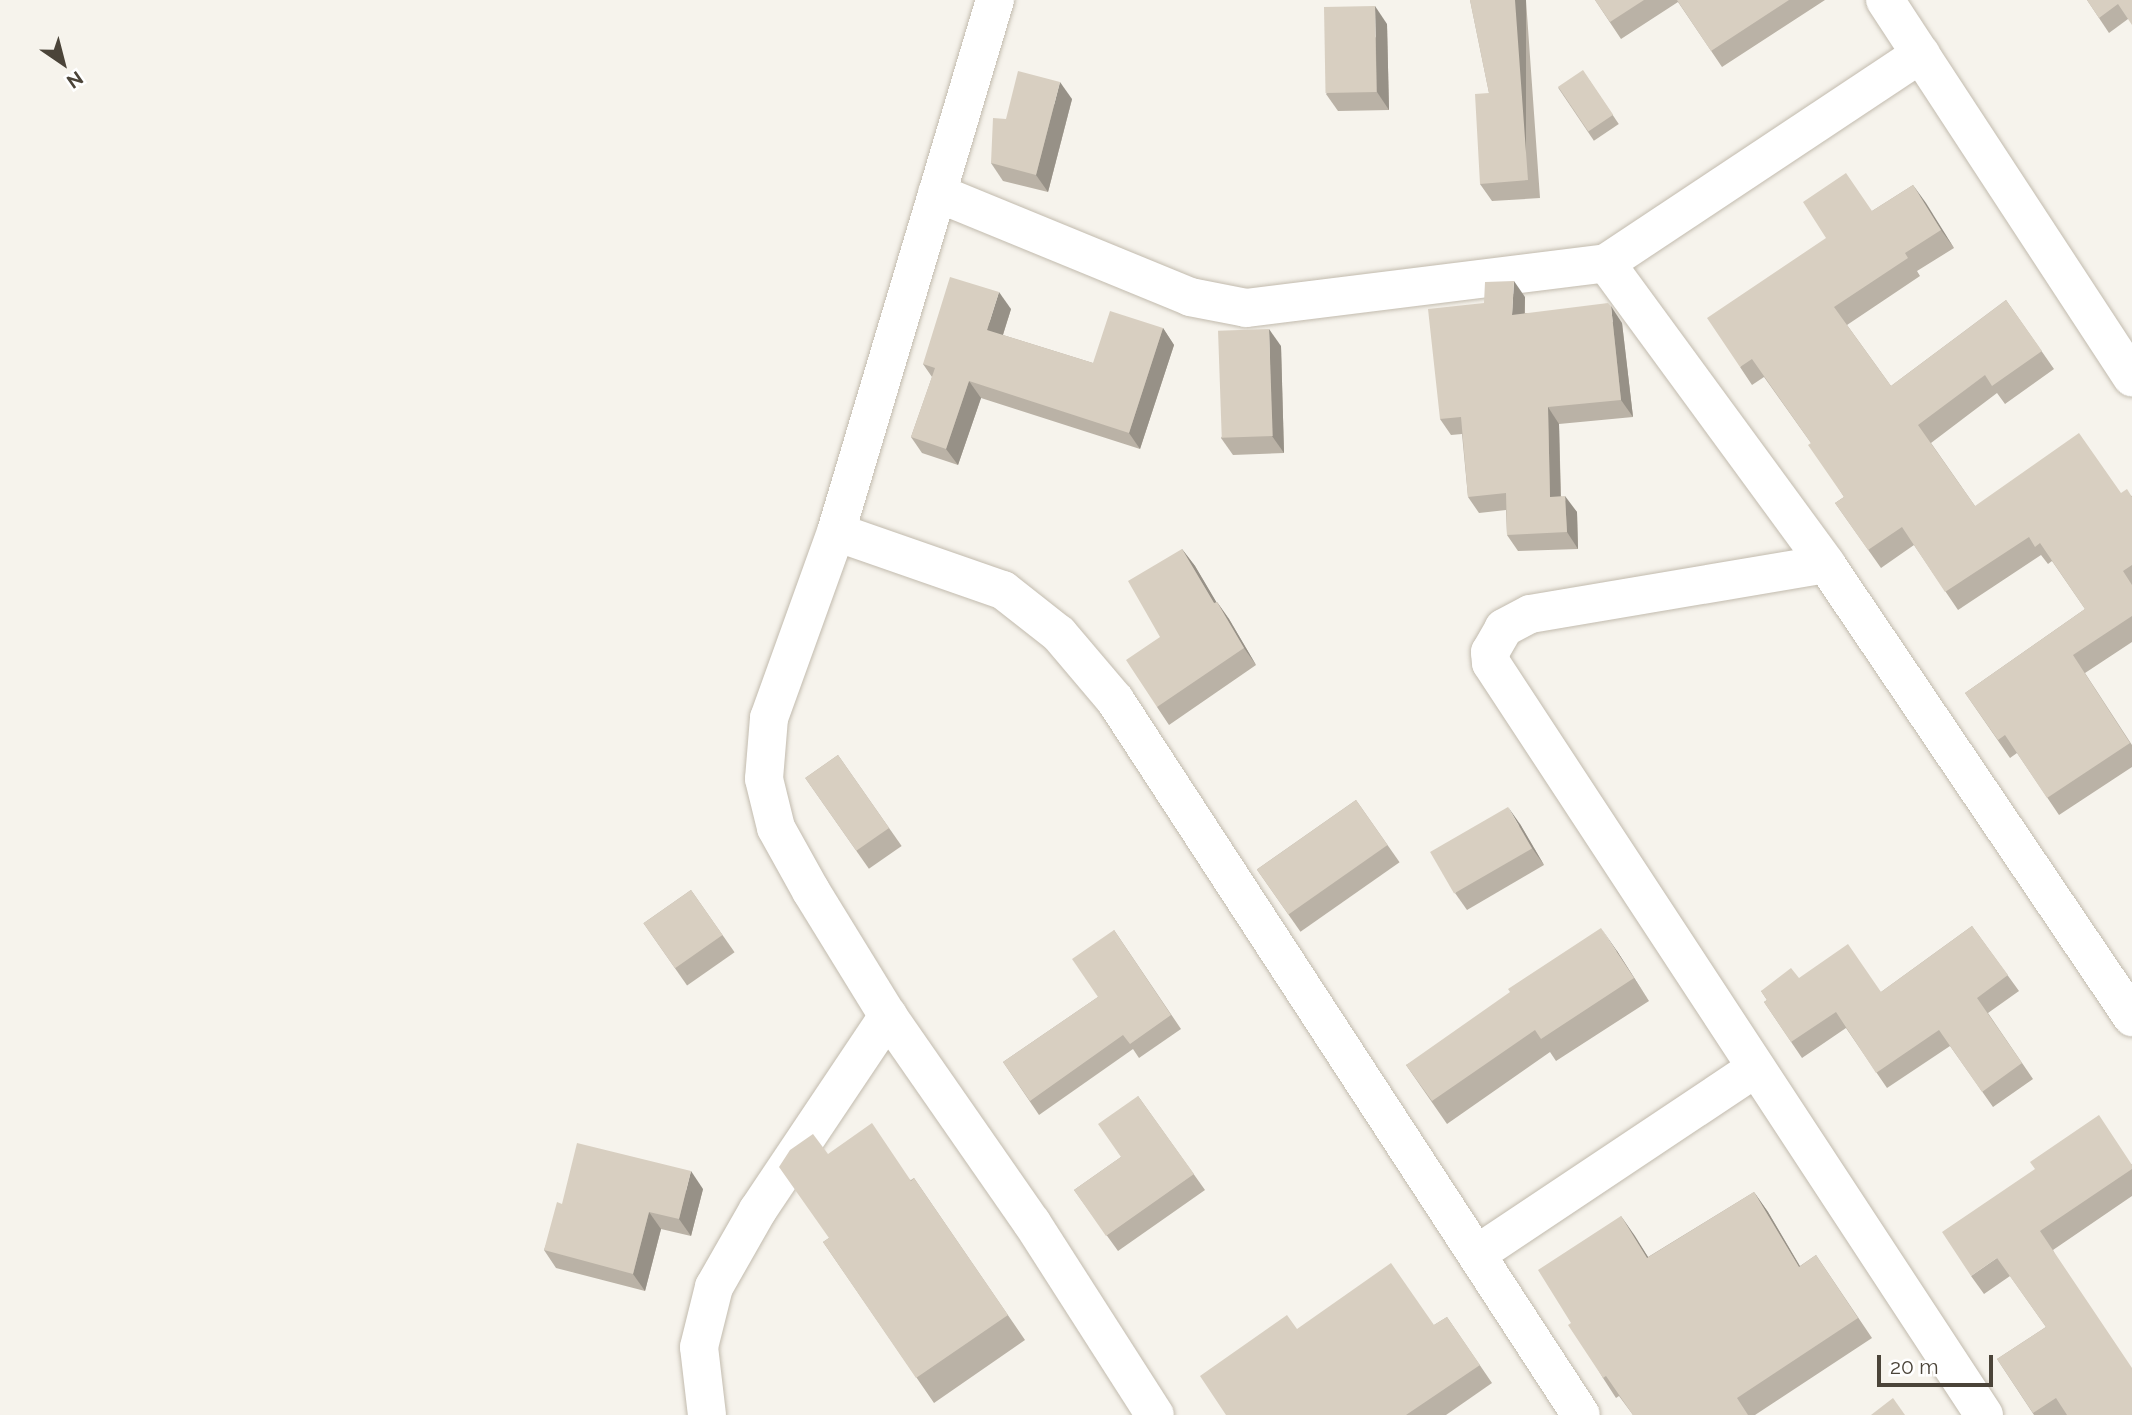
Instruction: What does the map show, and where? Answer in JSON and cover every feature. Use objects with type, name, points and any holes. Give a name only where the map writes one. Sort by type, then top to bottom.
[{"type":"street","points":[[995,0],[836,532],[769,718],[764,779],[776,828],[888,1016],[1032,1223],[1155,1415]]},
{"type":"street","points":[[1885,0],[2132,377]]},
{"type":"street","points":[[937,192],[1189,297],[1247,308],[1606,262],[1921,54]]},
{"type":"street","points":[[1606,262],[1826,564],[2132,1017]]},
{"type":"street","points":[[836,532],[1003,590],[1059,634],[1115,700],[1581,1415]]},
{"type":"street","points":[[1826,564],[1530,614],[1504,628],[1490,652],[1491,663],[1984,1415]]},
{"type":"street","points":[[707,1415],[699,1347],[714,1287],[758,1210],[888,1016]]},
{"type":"street","points":[[1478,1254],[1756,1068]]},
{"type":"building","points":[[1470,0],[1515,0],[1528,180],[1480,184],[1475,94],[1489,93]]},
{"type":"building","points":[[1595,0],[1644,0],[1610,22]]},
{"type":"building","points":[[1677,0],[1789,0],[1711,51]]},
{"type":"building","points":[[2087,0],[2132,0],[2132,25],[2118,4],[2099,18]]},
{"type":"building","points":[[1375,6],[1377,92],[1326,93],[1324,7]]},
{"type":"building","points":[[1583,70],[1613,115],[1588,132],[1558,87]]},
{"type":"building","points":[[1018,71],[1060,82],[1036,175],[991,163],[993,118],[1006,119]]},
{"type":"building","points":[[1846,173],[1872,211],[1913,185],[1941,230],[1905,253],[1908,258],[1834,307],[1891,386],[2006,300],[2042,351],[1992,386],[1985,375],[1918,425],[1975,506],[2079,433],[2121,493],[2127,489],[2132,497],[2132,565],[2123,571],[2132,585],[2132,616],[2073,655],[2130,743],[2047,798],[2005,735],[1998,740],[1965,693],[2085,609],[2040,543],[2035,547],[2029,537],[1945,592],[1902,527],[1868,550],[1835,503],[1844,497],[1808,445],[1811,443],[1752,359],[1740,367],[1707,318],[1826,238],[1803,202]]},
{"type":"building","points":[[950,277],[999,292],[987,330],[1093,363],[1110,311],[1163,328],[1129,433],[969,381],[946,449],[911,437],[935,368],[923,364]]},
{"type":"building","points":[[1514,281],[1512,315],[1608,303],[1611,306],[1621,400],[1548,407],[1550,497],[1565,496],[1567,532],[1507,535],[1506,493],[1468,497],[1461,417],[1440,419],[1428,309],[1484,303],[1485,282]]},
{"type":"building","points":[[1269,329],[1273,436],[1222,438],[1218,331]]},
{"type":"building","points":[[1182,549],[1244,648],[1157,707],[1126,660],[1160,637],[1128,581]]},
{"type":"building","points":[[838,755],[889,828],[856,851],[805,778]]},
{"type":"building","points":[[1356,800],[1388,845],[1288,914],[1257,869]]},
{"type":"building","points":[[1508,807],[1532,849],[1454,894],[1430,852]]},
{"type":"building","points":[[691,890],[723,935],[675,968],[643,923]]},
{"type":"building","points":[[1972,926],[2008,975],[1977,998],[2022,1063],[1982,1092],[1939,1030],[1876,1073],[1836,1012],[1791,1042],[1764,1002],[1767,1000],[1761,991],[1791,968],[1799,978],[1848,944],[1881,992]]},
{"type":"building","points":[[1601,928],[1634,978],[1541,1039],[1535,1030],[1432,1101],[1406,1065],[1510,992],[1508,989]]},
{"type":"building","points":[[1114,930],[1171,1015],[1130,1044],[1123,1035],[1030,1101],[1003,1062],[1098,997],[1072,959]]},
{"type":"building","points":[[1138,1096],[1194,1174],[1106,1236],[1074,1190],[1121,1157],[1098,1124]]},
{"type":"building","points":[[2099,1115],[2132,1169],[2040,1231],[2132,1368],[2132,1415],[2067,1415],[2056,1398],[2033,1413],[1997,1359],[2046,1327],[1997,1258],[1971,1276],[1942,1232],[2035,1169],[2030,1162]]},
{"type":"building","points":[[872,1123],[911,1181],[914,1178],[1008,1315],[916,1378],[823,1242],[829,1238],[779,1167],[790,1150],[813,1134],[828,1154]]},
{"type":"building","points":[[577,1143],[691,1171],[679,1219],[649,1212],[633,1274],[544,1250],[557,1202],[562,1204]]},
{"type":"building","points":[[1754,1192],[1799,1267],[1816,1255],[1858,1318],[1737,1398],[1748,1415],[1633,1415],[1606,1376],[1603,1378],[1568,1325],[1571,1323],[1538,1270],[1621,1216],[1647,1258]]},
{"type":"building","points":[[1391,1263],[1434,1325],[1447,1317],[1480,1365],[1406,1415],[1226,1415],[1200,1376],[1287,1315],[1297,1329]]},
{"type":"building","points":[[1893,1398],[1905,1415],[1871,1415]]}]
